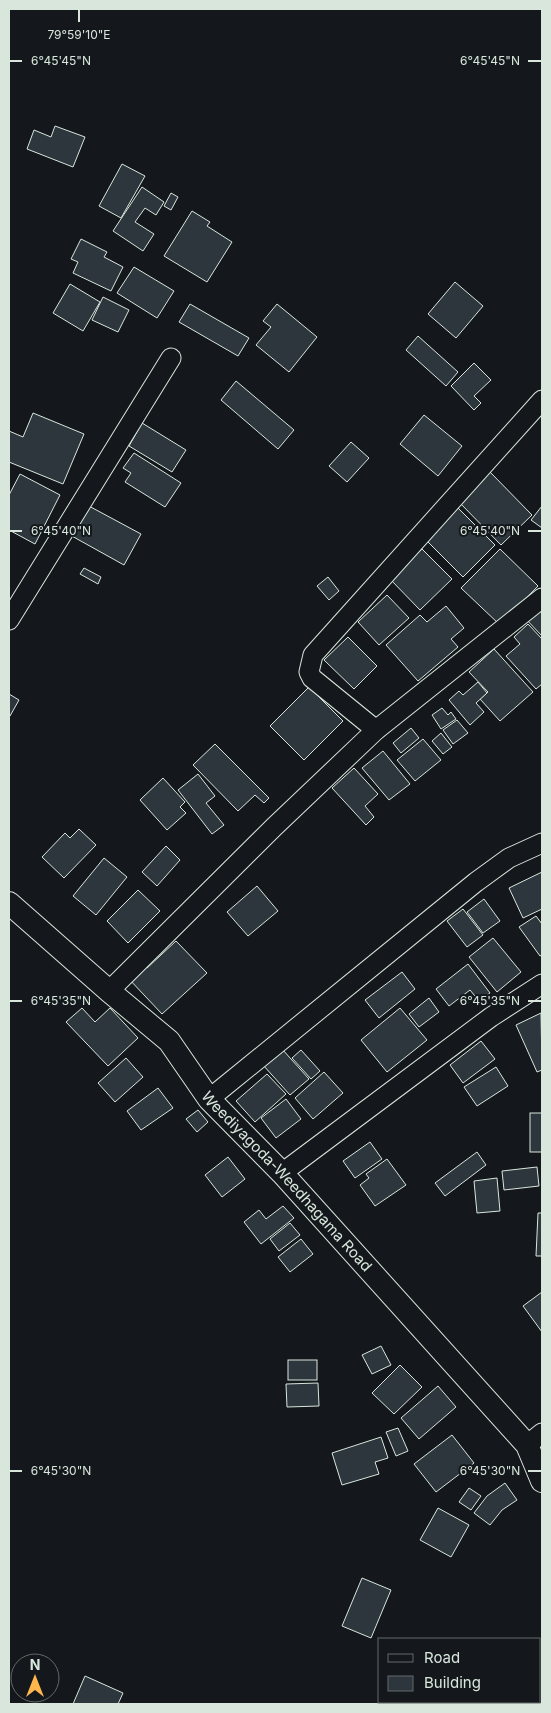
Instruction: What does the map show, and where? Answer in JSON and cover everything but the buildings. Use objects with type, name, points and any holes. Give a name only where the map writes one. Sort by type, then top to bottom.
[{"type":"street","points":[[9,620],[172,358]]},
{"type":"street","points":[[376,730],[312,678],[309,672],[310,661],[542,400]]},
{"type":"street","points":[[109,991],[274,827],[376,730],[542,598]]},
{"type":"street","points":[[209,1099],[476,882],[509,858],[542,843]]},
{"type":"street","name":"Weediyagoda-Weedhagama Road","points":[[9,903],[169,1041],[209,1099],[282,1173],[534,1439],[542,1481]]},
{"type":"street","points":[[282,1173],[491,1017],[542,984]]}]
